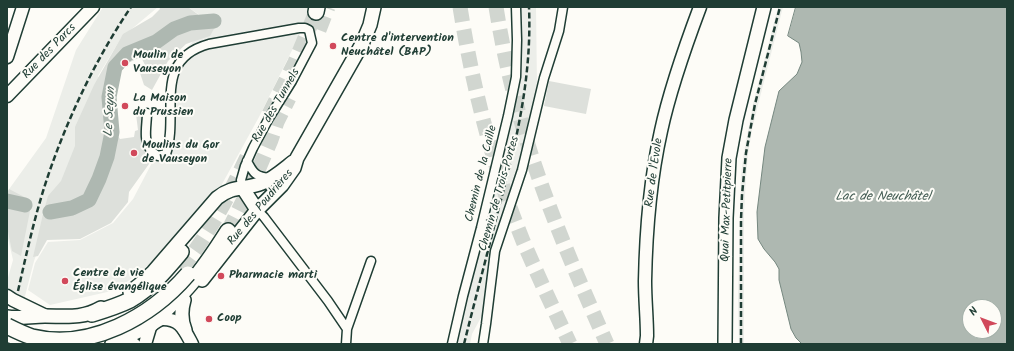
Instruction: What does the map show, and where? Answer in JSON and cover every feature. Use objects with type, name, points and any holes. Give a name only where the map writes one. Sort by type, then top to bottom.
[{"type":"highway","points":[[156,321],[190,284],[208,261],[228,231]]},
{"type":"highway","points":[[92,314],[115,307],[130,300],[151,285],[181,252]]},
{"type":"highway","points":[[7,316],[46,330],[74,331],[96,327],[116,320],[140,306],[184,271],[171,292],[158,304],[119,328],[104,334],[72,340],[46,340],[18,332],[7,326]]},
{"type":"main road","name":"Rue des Poudrières","points":[[112,344],[129,341],[156,321],[176,309],[198,286],[257,210],[282,184],[294,168],[297,158],[362,44],[370,25],[374,7]]},
{"type":"main road","name":"Quai Max-Petitpierre","points":[[725,344],[726,218],[728,175],[733,135],[745,78],[764,7]]},
{"type":"main road","points":[[734,344],[735,181],[743,119],[772,7]]},
{"type":"main road","points":[[7,316],[18,318],[92,314],[130,292],[139,285],[217,198],[226,191],[260,184],[271,178],[297,158]]},
{"type":"main road","points":[[242,187],[257,210]]},
{"type":"main road","points":[[184,300],[182,314],[185,330]]},
{"type":"main road","points":[[39,344],[36,333],[38,326],[46,316]]},
{"type":"main road","points":[[7,335],[31,344]]},
{"type":"street","points":[[7,57],[23,7]]},
{"type":"street","name":"Rue des Parcs","points":[[7,96],[93,7]]},
{"type":"street","name":"Chemin de la Caille","points":[[452,344],[499,159],[516,77],[516,7]]},
{"type":"street","name":"Chemin de Trois-Portes","points":[[483,344],[495,251],[522,170],[544,78],[559,31],[563,7]]},
{"type":"street","name":"Rue de l'Evole","points":[[646,344],[645,282],[652,177],[669,100],[700,7]]},
{"type":"street","name":"Rue des Tunnels","points":[[147,113],[148,145],[151,151],[158,156],[166,154],[169,144],[171,85],[174,72],[185,55],[199,46],[208,44],[291,30],[306,28],[309,30],[312,43],[253,148],[241,180],[242,187]]},
{"type":"street","points":[[247,161],[255,174],[262,177],[271,178]]},
{"type":"street","points":[[257,210],[264,217],[328,301],[347,329]]},
{"type":"street","points":[[346,344],[347,329],[371,261]]},
{"type":"street","points":[[7,296],[46,316]]},
{"type":"street","points":[[145,344],[156,321],[172,319],[185,330],[192,344]]},
{"type":"shaded area","points":[[103,7],[158,7],[121,38],[98,76],[104,87],[50,215],[34,261],[24,300],[7,290],[7,281],[13,260],[7,234],[7,192],[46,138],[76,50]]},
{"type":"shaded area","points":[[159,7],[188,7],[215,27],[210,36],[186,44],[168,61],[152,90],[144,85],[139,70],[146,67],[141,57],[130,62],[118,74],[112,93],[114,130],[120,139],[134,137],[135,131],[138,130],[136,114],[140,112],[145,120],[144,149],[149,164],[129,192],[128,202],[111,223],[80,239],[47,240],[38,256],[33,257],[48,196],[61,181],[75,146],[75,127],[94,85],[123,34],[152,17],[160,9]]},
{"type":"shaded area","points":[[188,7],[311,7],[308,18],[259,117],[221,186],[147,267],[116,290],[50,305],[28,290],[35,263],[48,242],[80,240],[113,223],[133,199],[165,138],[167,68],[211,23]]},
{"type":"shaded area","points":[[516,7],[536,7],[537,85],[484,312],[472,334],[470,344],[451,344],[516,77]]},
{"type":"shaded area","points":[[778,7],[783,7],[752,130],[748,154],[744,213],[744,344],[739,344],[738,298],[741,175],[753,104]]},
{"type":"shaded area","points":[[549,81],[591,89],[586,114],[544,106]]},
{"type":"shaded area","points":[[9,189],[32,201],[21,256],[12,251],[7,227],[7,194]]},
{"type":"water","name":"Lac de Neuchâtel","points":[[796,7],[1007,7],[1007,344],[802,344],[796,338],[791,329],[779,280],[779,269],[758,239],[757,212],[765,147],[779,91],[797,74],[802,62],[799,43],[788,36]]},
{"type":"waterway","name":"Le Seyon","points":[[50,212],[72,208],[89,200],[99,179],[107,157],[112,132],[109,97],[115,67],[127,54],[156,42],[174,29],[190,23],[214,21]]},
{"type":"waterway","name":"Le Seyon","points":[[7,201],[25,205]]},
{"type":"tunnel","points":[[319,30],[328,7]]},
{"type":"tunnel","points":[[460,7],[469,59],[481,110],[502,185],[523,241],[570,344]]},
{"type":"tunnel","points":[[496,7],[516,101],[536,169],[566,250],[607,344]]},
{"type":"tunnel","points":[[269,114],[295,62],[316,12]]},
{"type":"tunnel","points":[[228,231],[256,175],[277,122],[289,98]]},
{"type":"tunnel","points":[[181,269],[200,243],[216,217],[247,157]]},
{"type":"railway","points":[[18,291],[36,215],[45,185],[66,128],[85,86],[131,7]]},
{"type":"railway","points":[[464,344],[517,135],[528,59],[529,7]]},
{"type":"railway","points":[[741,344],[741,220],[746,153],[755,104],[780,7]]},
{"type":"place","name":"Centre d'intervention Neuchâtel (BAP)","points":[[333,46]]},
{"type":"place","name":"Moulin de Vauseyon","points":[[125,63]]},
{"type":"place","name":"La Maison du Prussien","points":[[125,106]]},
{"type":"place","name":"Moulins du Gor de Vauseyon","points":[[134,153]]},
{"type":"place","name":"Pharmacie marti","points":[[221,276]]},
{"type":"place","name":"Centre de vie Église évangélique","points":[[65,281]]},
{"type":"place","name":"Coop","points":[[209,319]]}]
